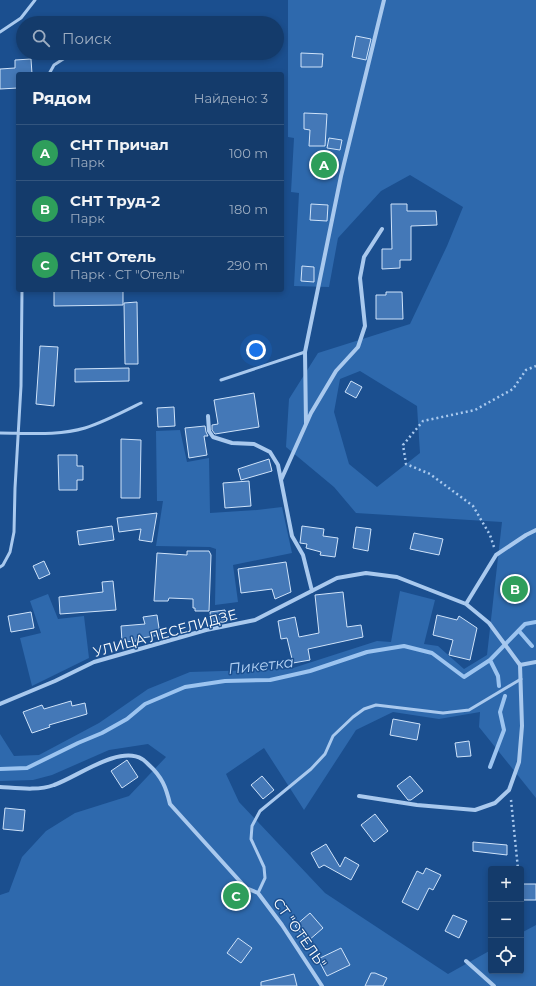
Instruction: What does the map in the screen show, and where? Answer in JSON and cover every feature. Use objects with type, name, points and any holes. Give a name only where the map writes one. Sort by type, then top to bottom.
[{"type":"street","points":[[306,424],[305,352],[341,176],[384,0]]},
{"type":"street","points":[[281,480],[311,413],[336,371],[358,347],[365,326],[360,278],[364,257],[382,229]]},
{"type":"street","points":[[208,416],[209,431],[213,438],[232,443],[254,444],[270,452],[278,465],[292,536],[303,555],[312,591]]},
{"type":"street","points":[[466,604],[496,555],[536,530]]},
{"type":"street","name":"УЛИЦА ЛЕСЕЛИДЗЕ","points":[[0,704],[55,681],[94,662],[206,630],[255,620],[337,578],[366,573],[397,577],[466,604],[489,623],[520,665]]},
{"type":"street","points":[[360,796],[417,805],[475,810],[495,803],[509,790],[519,762],[522,726],[520,665],[536,662]]},
{"type":"street","points":[[0,787],[29,789],[53,785],[111,758],[126,755],[141,758],[156,772],[165,786],[170,804],[246,888],[258,893]]},
{"type":"street","name":"СТ \"ОТЕЛЬ\"","points":[[258,893],[282,925],[322,986]]},
{"type":"street","points":[[466,961],[494,986]]},
{"type":"lane","points":[[23,16],[35,0]]},
{"type":"lane","points":[[0,32],[16,21]]},
{"type":"lane","points":[[50,72],[54,65],[62,60]]},
{"type":"lane","points":[[0,567],[3,565],[10,552],[14,532],[21,386],[22,292]]},
{"type":"lane","points":[[221,380],[305,352]]},
{"type":"lane","points":[[0,432],[70,432],[87,428],[141,403]]},
{"type":"lane","points":[[258,893],[265,878],[264,867],[250,839],[254,821],[260,811],[311,769],[325,754],[333,736],[353,717],[364,709],[376,705],[443,713],[469,710],[521,679]]},
{"type":"path","points":[[496,555],[490,535],[473,506],[430,474],[406,464],[403,444],[423,421],[475,410],[513,389],[526,370],[536,366]]},
{"type":"path","points":[[509,790],[518,866]]},
{"type":"shaded area","points":[[288,0],[536,0],[536,798],[479,727],[480,712],[439,719],[393,712],[356,730],[304,810],[264,748],[226,774],[239,802],[325,893],[448,974],[488,952],[488,974],[524,974],[524,931],[536,925],[536,986],[0,986],[0,895],[9,892],[22,857],[46,831],[75,813],[129,796],[166,757],[148,744],[109,750],[52,775],[33,780],[0,781],[0,734],[14,756],[39,755],[99,723],[148,689],[190,672],[290,669],[377,641],[391,642],[400,591],[435,600],[424,644],[438,646],[464,669],[487,655],[502,522],[356,513],[334,487],[286,447],[289,399],[318,353],[410,324],[447,246],[463,207],[410,175],[381,191],[338,238],[329,287],[294,286],[299,193],[291,192],[294,138],[288,137]],"holes":[[[360,371],[417,406],[420,453],[377,487],[349,464],[334,412],[340,379]]]},
{"type":"shaded area","points":[[180,430],[187,462],[209,458],[210,513],[282,507],[292,553],[233,565],[238,602],[215,605],[216,549],[210,547],[156,546],[163,501],[157,501],[156,431]]},
{"type":"shaded area","points":[[48,594],[58,619],[84,616],[89,658],[32,686],[20,638],[41,633],[30,601]]},
{"type":"building","points":[[356,36],[371,39],[366,60],[352,57]]},
{"type":"building","points":[[301,53],[323,54],[322,67],[301,67]]},
{"type":"building","points":[[15,60],[31,60],[32,72],[16,72],[16,88],[0,89],[0,69],[15,68]]},
{"type":"building","points":[[304,113],[327,114],[325,146],[309,146],[310,130],[304,129]]},
{"type":"building","points":[[329,138],[342,140],[340,150],[327,148]]},
{"type":"building","points":[[311,204],[328,205],[327,221],[310,220]]},
{"type":"building","points":[[391,204],[407,204],[407,211],[436,211],[437,225],[411,226],[411,260],[400,260],[400,268],[382,269],[382,249],[392,249]]},
{"type":"building","points":[[302,266],[314,267],[314,282],[301,281]]},
{"type":"building","points":[[54,292],[123,292],[123,305],[54,306]]},
{"type":"building","points":[[386,292],[402,292],[403,319],[376,319],[376,295],[386,295]]},
{"type":"building","points":[[137,302],[138,364],[125,364],[124,303]]},
{"type":"building","points":[[40,346],[58,347],[54,406],[36,404]]},
{"type":"building","points":[[129,368],[129,381],[75,382],[75,369]]},
{"type":"building","points":[[351,381],[362,387],[356,398],[345,392]]},
{"type":"building","points":[[254,393],[259,427],[215,434],[212,430],[212,425],[218,424],[214,400]]},
{"type":"building","points":[[174,407],[175,426],[158,427],[157,408]]},
{"type":"building","points":[[205,426],[208,436],[204,436],[207,455],[189,458],[185,428]]},
{"type":"building","points":[[121,439],[141,440],[140,498],[121,498]]},
{"type":"building","points":[[58,455],[77,455],[77,466],[83,466],[83,480],[77,480],[77,490],[59,490]]},
{"type":"building","points":[[269,459],[272,471],[241,480],[238,469]]},
{"type":"building","points":[[249,481],[251,506],[225,508],[223,483]]},
{"type":"building","points":[[157,513],[152,542],[139,540],[141,529],[119,532],[117,518]]},
{"type":"building","points":[[112,526],[114,540],[79,545],[77,531]]},
{"type":"building","points":[[302,526],[324,529],[323,536],[338,538],[335,557],[320,555],[321,552],[306,548],[307,544],[300,543]]},
{"type":"building","points":[[356,527],[371,529],[368,551],[353,548]]},
{"type":"building","points":[[414,533],[443,539],[439,555],[410,549]]},
{"type":"building","points":[[187,551],[209,551],[211,555],[209,611],[195,611],[195,608],[193,608],[193,599],[169,598],[168,601],[154,601],[157,553],[187,555]]},
{"type":"building","points":[[44,561],[50,574],[39,579],[33,566]]},
{"type":"building","points":[[286,562],[291,592],[275,599],[272,589],[241,593],[238,569]]},
{"type":"building","points":[[113,581],[116,610],[60,614],[59,597],[103,592],[102,582]]},
{"type":"building","points":[[343,592],[347,627],[361,625],[363,637],[308,649],[310,660],[293,663],[287,638],[281,639],[278,621],[295,617],[299,637],[319,633],[315,595]]},
{"type":"building","points":[[225,610],[226,620],[211,622],[210,612]]},
{"type":"building","points":[[31,612],[34,628],[11,632],[8,616]]},
{"type":"building","points":[[157,615],[160,635],[136,639],[137,641],[122,642],[121,626],[145,624],[143,617]]},
{"type":"building","points":[[437,615],[457,620],[459,616],[477,628],[470,660],[449,655],[453,640],[433,635]]},
{"type":"building","points":[[71,701],[72,706],[85,703],[87,714],[49,725],[50,727],[32,733],[23,712],[42,705],[44,709]]},
{"type":"building","points":[[393,719],[420,724],[417,740],[390,735]]},
{"type":"building","points":[[469,741],[471,756],[457,757],[455,743]]},
{"type":"building","points":[[127,760],[138,777],[122,788],[111,771]]},
{"type":"building","points":[[262,776],[274,790],[263,799],[251,785]]},
{"type":"building","points":[[410,776],[423,791],[411,800],[408,800],[397,786]]},
{"type":"building","points":[[5,808],[25,810],[23,831],[3,829]]},
{"type":"building","points":[[375,814],[388,831],[374,842],[361,825]]},
{"type":"building","points":[[473,842],[507,845],[507,855],[473,851]]},
{"type":"building","points":[[326,844],[340,867],[345,857],[359,865],[351,880],[324,865],[319,868],[311,853]]},
{"type":"building","points":[[426,868],[441,875],[433,890],[429,888],[418,910],[402,902],[417,871],[423,874]]},
{"type":"building","points":[[524,884],[536,884],[536,900],[524,900]]},
{"type":"building","points":[[310,913],[323,928],[308,941],[295,926]]},
{"type":"building","points":[[453,915],[467,921],[459,938],[445,931]]},
{"type":"building","points":[[238,938],[252,948],[241,963],[227,953]]},
{"type":"building","points":[[341,948],[350,965],[327,976],[318,959]]},
{"type":"building","points":[[371,973],[387,978],[383,986],[365,986]]},
{"type":"building","points":[[294,974],[297,986],[261,986],[261,982]]},
{"type":"waterway","name":"Пикетка","points":[[0,769],[27,768],[102,733],[127,719],[145,704],[185,687],[225,681],[270,680],[310,671],[367,652],[404,646],[432,653],[464,677],[490,660],[525,624],[536,622]]},
{"type":"waterway","points":[[519,631],[532,646]]},
{"type":"waterway","points":[[490,660],[498,676],[499,686]]},
{"type":"waterway","points":[[490,767],[504,730],[500,712],[505,696]]},
{"type":"place","name":"СНТ Причал","points":[[324,165]]},
{"type":"place","name":"СНТ Труд-2","points":[[515,589]]},
{"type":"place","name":"СНТ Отель","points":[[236,896]]}]
